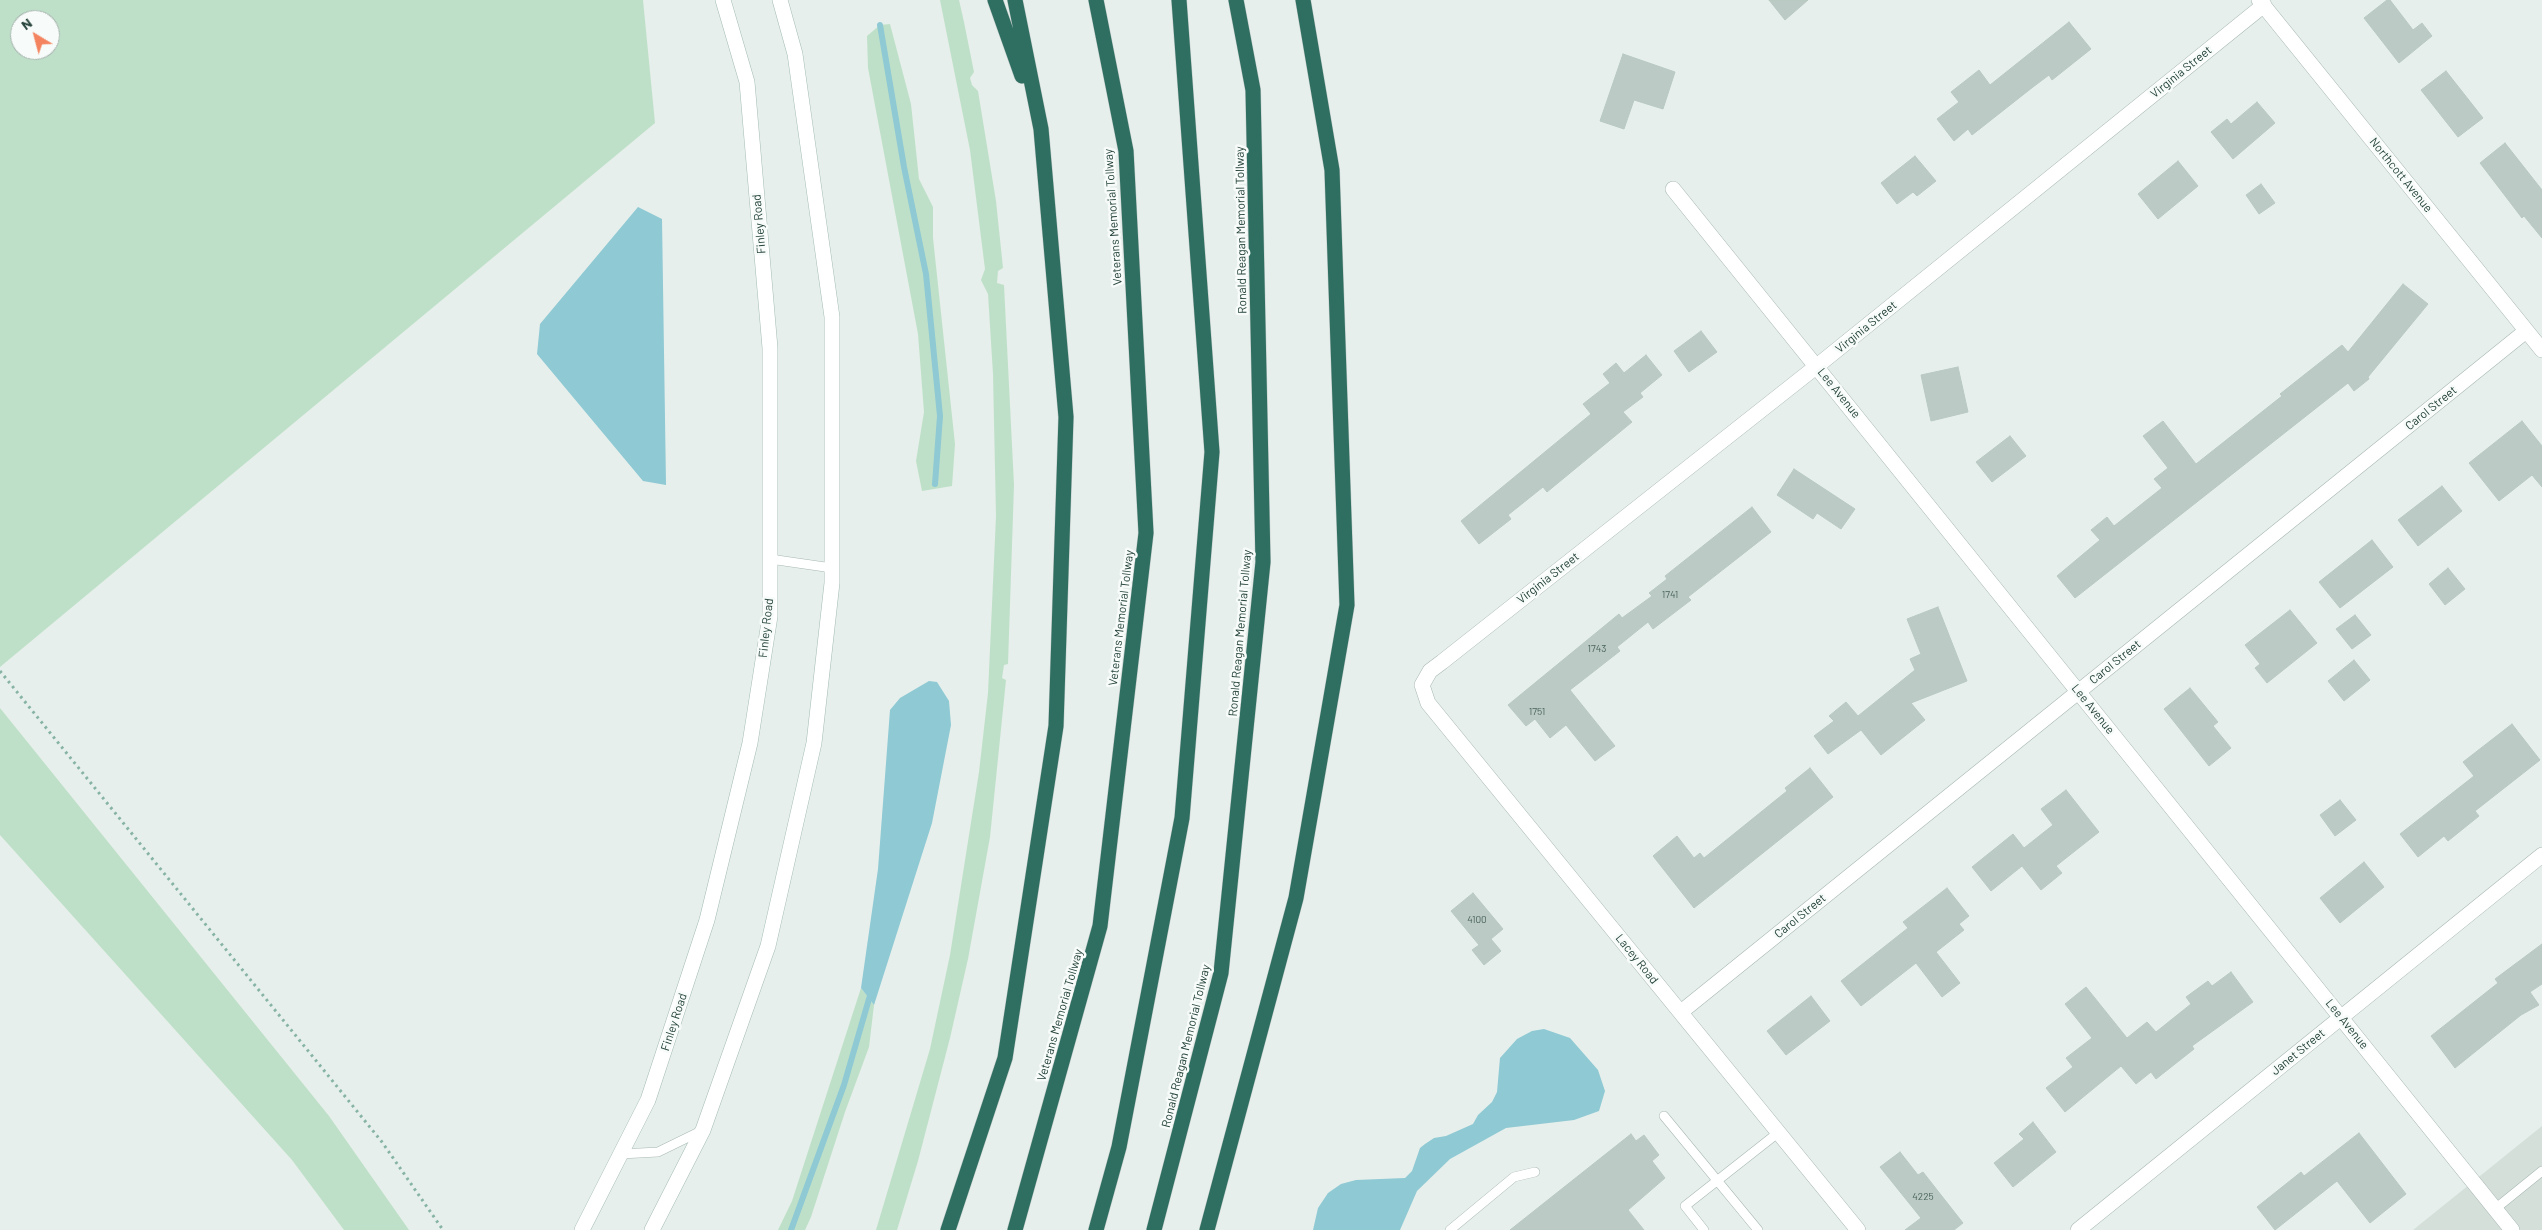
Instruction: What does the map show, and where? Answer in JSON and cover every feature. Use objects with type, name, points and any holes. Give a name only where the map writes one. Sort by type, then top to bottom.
[{"type":"highway","points":[[995,0],[1041,129]]},
{"type":"highway","points":[[948,1230],[1005,1058],[1056,726],[1066,417],[1041,129],[1015,0]]},
{"type":"highway","name":"Veterans Memorial Tollway","points":[[1015,1230],[1100,926],[1146,533],[1126,151],[1096,0]]},
{"type":"highway","points":[[1096,1230],[1119,1147],[1182,818],[1212,452],[1179,0]]},
{"type":"highway","name":"Ronald Reagan Memorial Tollway","points":[[1154,1230],[1221,973],[1264,562],[1253,90],[1236,0]]},
{"type":"highway","points":[[1207,1230],[1296,898],[1347,605],[1332,170],[1303,0]]},
{"type":"street","name":"Finley Road","points":[[582,1230],[648,1100],[707,920],[750,743],[770,616],[770,348],[747,82],[723,0]]},
{"type":"street","points":[[652,1230],[703,1130],[768,946],[814,743],[832,568],[832,317],[795,54],[780,0]]},
{"type":"street","name":"Northcott Avenue","points":[[2261,3],[2542,350]]},
{"type":"street","name":"Virginia Street","points":[[1422,685],[1430,671],[1817,366],[2261,3]]},
{"type":"street","name":"Lee Avenue","points":[[1673,188],[2512,1230]]},
{"type":"street","name":"Carol Street","points":[[1682,1012],[2526,331]]},
{"type":"street","name":"Lacey Road","points":[[1422,685],[1428,703],[1858,1230]]},
{"type":"street","name":"Janet Street","points":[[2078,1230],[2542,855]]},
{"type":"lane","points":[[770,559],[832,568]]},
{"type":"lane","points":[[1664,1116],[1758,1230]]},
{"type":"lane","points":[[621,1154],[658,1152],[703,1130]]},
{"type":"lane","points":[[1704,1230],[1685,1206],[1779,1132]]},
{"type":"lane","points":[[2495,1209],[2542,1171]]},
{"type":"lane","points":[[1450,1230],[1514,1177],[1535,1172]]},
{"type":"path","points":[[0,671],[382,1142],[443,1230]]},
{"type":"shaded area","points":[[2542,1126],[2542,1230],[2413,1230]]},
{"type":"green space","points":[[0,0],[643,0],[655,123],[0,667]]},
{"type":"green space","points":[[940,0],[959,0],[974,72],[970,78],[972,85],[978,91],[996,201],[1003,268],[998,271],[997,283],[1004,285],[1014,485],[1008,664],[1004,665],[1002,678],[1006,680],[990,837],[968,959],[950,1038],[918,1161],[897,1230],[876,1230],[930,1049],[950,955],[979,772],[988,693],[996,516],[993,374],[988,294],[981,280],[985,269],[970,150]]},
{"type":"green space","points":[[890,24],[911,104],[919,179],[933,207],[933,238],[955,444],[952,486],[922,491],[916,461],[924,412],[918,334],[868,68],[867,36],[880,25]]},
{"type":"green space","points":[[0,708],[329,1116],[409,1230],[344,1230],[292,1160],[0,835]]},
{"type":"green space","points":[[861,988],[874,1005],[869,1047],[845,1112],[811,1217],[805,1230],[778,1230],[792,1201]]},
{"type":"water","points":[[638,207],[662,219],[666,485],[643,481],[537,354],[540,324]]},
{"type":"water","points":[[929,681],[937,682],[949,701],[951,725],[932,823],[874,1005],[861,988],[878,869],[890,710],[900,698]]},
{"type":"water","points":[[1544,1029],[1570,1038],[1598,1070],[1605,1091],[1599,1111],[1574,1120],[1506,1128],[1450,1159],[1417,1191],[1400,1230],[1313,1230],[1318,1208],[1328,1193],[1341,1184],[1356,1180],[1405,1178],[1412,1171],[1420,1148],[1425,1144],[1434,1138],[1446,1136],[1473,1124],[1478,1115],[1492,1102],[1497,1092],[1500,1058],[1517,1039],[1532,1031]]},
{"type":"building","points":[[1769,0],[1808,0],[1785,20]]},
{"type":"building","points":[[2387,0],[2390,0],[2413,30],[2422,23],[2432,36],[2399,63],[2364,18]]},
{"type":"building","points":[[2069,22],[2091,49],[2052,80],[2049,75],[1972,135],[1968,129],[1954,141],[1937,119],[1959,102],[1951,92],[1979,70],[1990,85]]},
{"type":"building","points":[[1623,54],[1675,72],[1663,109],[1634,100],[1624,129],[1600,121]]},
{"type":"building","points":[[2446,71],[2483,118],[2458,137],[2421,90]]},
{"type":"building","points":[[2257,102],[2275,123],[2233,159],[2211,132],[2227,119],[2231,124]]},
{"type":"building","points":[[2505,143],[2542,190],[2542,238],[2524,216],[2522,218],[2480,163]]},
{"type":"building","points":[[1915,156],[1936,181],[1917,196],[1913,192],[1897,204],[1881,183]]},
{"type":"building","points":[[2178,161],[2198,186],[2158,219],[2138,194]]},
{"type":"building","points":[[2261,184],[2275,203],[2259,214],[2246,195]]},
{"type":"building","points":[[2403,284],[2428,304],[2368,377],[2369,379],[2354,391],[2348,383],[2075,598],[2057,576],[2100,540],[2091,530],[2107,517],[2114,526],[2162,488],[2154,479],[2168,468],[2143,436],[2163,421],[2196,464],[2282,396],[2280,394],[2342,345],[2348,352]]},
{"type":"building","points":[[1701,331],[1717,352],[1689,372],[1674,351]]},
{"type":"building","points":[[1646,355],[1662,375],[1640,393],[1643,397],[1623,412],[1632,422],[1547,492],[1543,487],[1508,515],[1511,519],[1479,544],[1461,521],[1591,414],[1583,404],[1610,383],[1603,374],[1616,363],[1624,373]]},
{"type":"building","points":[[1958,367],[1968,412],[1931,421],[1921,375]]},
{"type":"building","points":[[2522,421],[2542,446],[2542,487],[2532,475],[2499,501],[2469,463]]},
{"type":"building","points":[[2010,436],[2026,456],[1992,482],[1976,462]]},
{"type":"building","points":[[1794,469],[1855,509],[1841,529],[1817,513],[1813,519],[1777,495]]},
{"type":"building","points":[[2442,486],[2462,511],[2418,546],[2398,520]]},
{"type":"building","points":[[1752,507],[1771,532],[1688,597],[1691,600],[1653,629],[1648,622],[1617,647],[1620,651],[1570,690],[1615,746],[1595,761],[1566,725],[1550,738],[1535,719],[1526,726],[1508,705],[1619,614],[1622,618],[1652,596],[1649,593],[1667,579],[1665,576]]},
{"type":"building","points":[[2372,540],[2393,567],[2340,608],[2319,582]]},
{"type":"building","points":[[2448,568],[2465,589],[2445,605],[2429,584]]},
{"type":"building","points":[[1938,607],[1967,681],[1911,703],[1925,720],[1881,755],[1861,730],[1828,754],[1814,736],[1834,721],[1829,716],[1846,702],[1858,716],[1915,670],[1910,659],[1921,654],[1907,619]]},
{"type":"building","points":[[2290,610],[2317,643],[2267,683],[2255,668],[2260,664],[2245,645]]},
{"type":"building","points":[[2355,615],[2371,635],[2352,649],[2336,629]]},
{"type":"building","points":[[2354,660],[2370,680],[2344,701],[2328,681]]},
{"type":"building","points":[[2190,688],[2218,722],[2213,726],[2231,748],[2209,766],[2164,709]]},
{"type":"building","points":[[2512,724],[2540,760],[2475,811],[2479,816],[2448,841],[2444,836],[2418,857],[2400,834],[2474,776],[2463,762]]},
{"type":"building","points":[[1810,768],[1833,797],[1694,908],[1653,856],[1677,836],[1694,858],[1700,853],[1704,858],[1787,791],[1785,788]]},
{"type":"building","points":[[2066,790],[2099,832],[2056,866],[2062,873],[2041,890],[2022,866],[1991,891],[1972,867],[2013,834],[2024,848],[2053,825],[2041,809]]},
{"type":"building","points":[[2340,800],[2356,820],[2335,836],[2320,815]]},
{"type":"building","points":[[2364,862],[2384,887],[2340,923],[2320,898]]},
{"type":"building","points":[[1947,888],[1969,916],[1959,924],[1964,930],[1936,952],[1960,983],[1942,997],[1916,963],[1861,1006],[1841,981],[1908,928],[1903,922]]},
{"type":"building","points":[[1473,893],[1503,929],[1491,939],[1501,951],[1484,965],[1472,950],[1479,945],[1451,911]]},
{"type":"building","points":[[2542,944],[2542,984],[2530,992],[2539,1005],[2521,1015],[2455,1068],[2431,1036],[2498,983],[2495,979]]},
{"type":"building","points":[[2231,972],[2253,1002],[2192,1046],[2194,1049],[2156,1079],[2151,1072],[2136,1084],[2121,1066],[2065,1112],[2046,1088],[2073,1067],[2066,1058],[2092,1038],[2065,1004],[2086,987],[2127,1038],[2147,1022],[2156,1032],[2191,1004],[2186,997],[2208,981],[2212,986]]},
{"type":"building","points":[[1811,996],[1830,1021],[1786,1055],[1767,1031]]},
{"type":"building","points":[[2033,1122],[2056,1152],[2013,1187],[1994,1163],[2024,1139],[2019,1134]]},
{"type":"building","points":[[2359,1133],[2406,1194],[2370,1223],[2337,1181],[2275,1230],[2257,1207],[2301,1172],[2304,1176]]},
{"type":"building","points":[[1631,1134],[1636,1141],[1644,1135],[1659,1155],[1652,1161],[1665,1178],[1628,1210],[1644,1230],[1510,1230]]},
{"type":"building","points":[[1900,1152],[1918,1175],[1923,1172],[1963,1223],[1954,1230],[1905,1230],[1921,1218],[1880,1167]]},
{"type":"waterway","points":[[880,25],[904,167],[926,274],[940,416],[935,484]]},
{"type":"waterway","points":[[791,1230],[844,1085],[871,992]]}]
